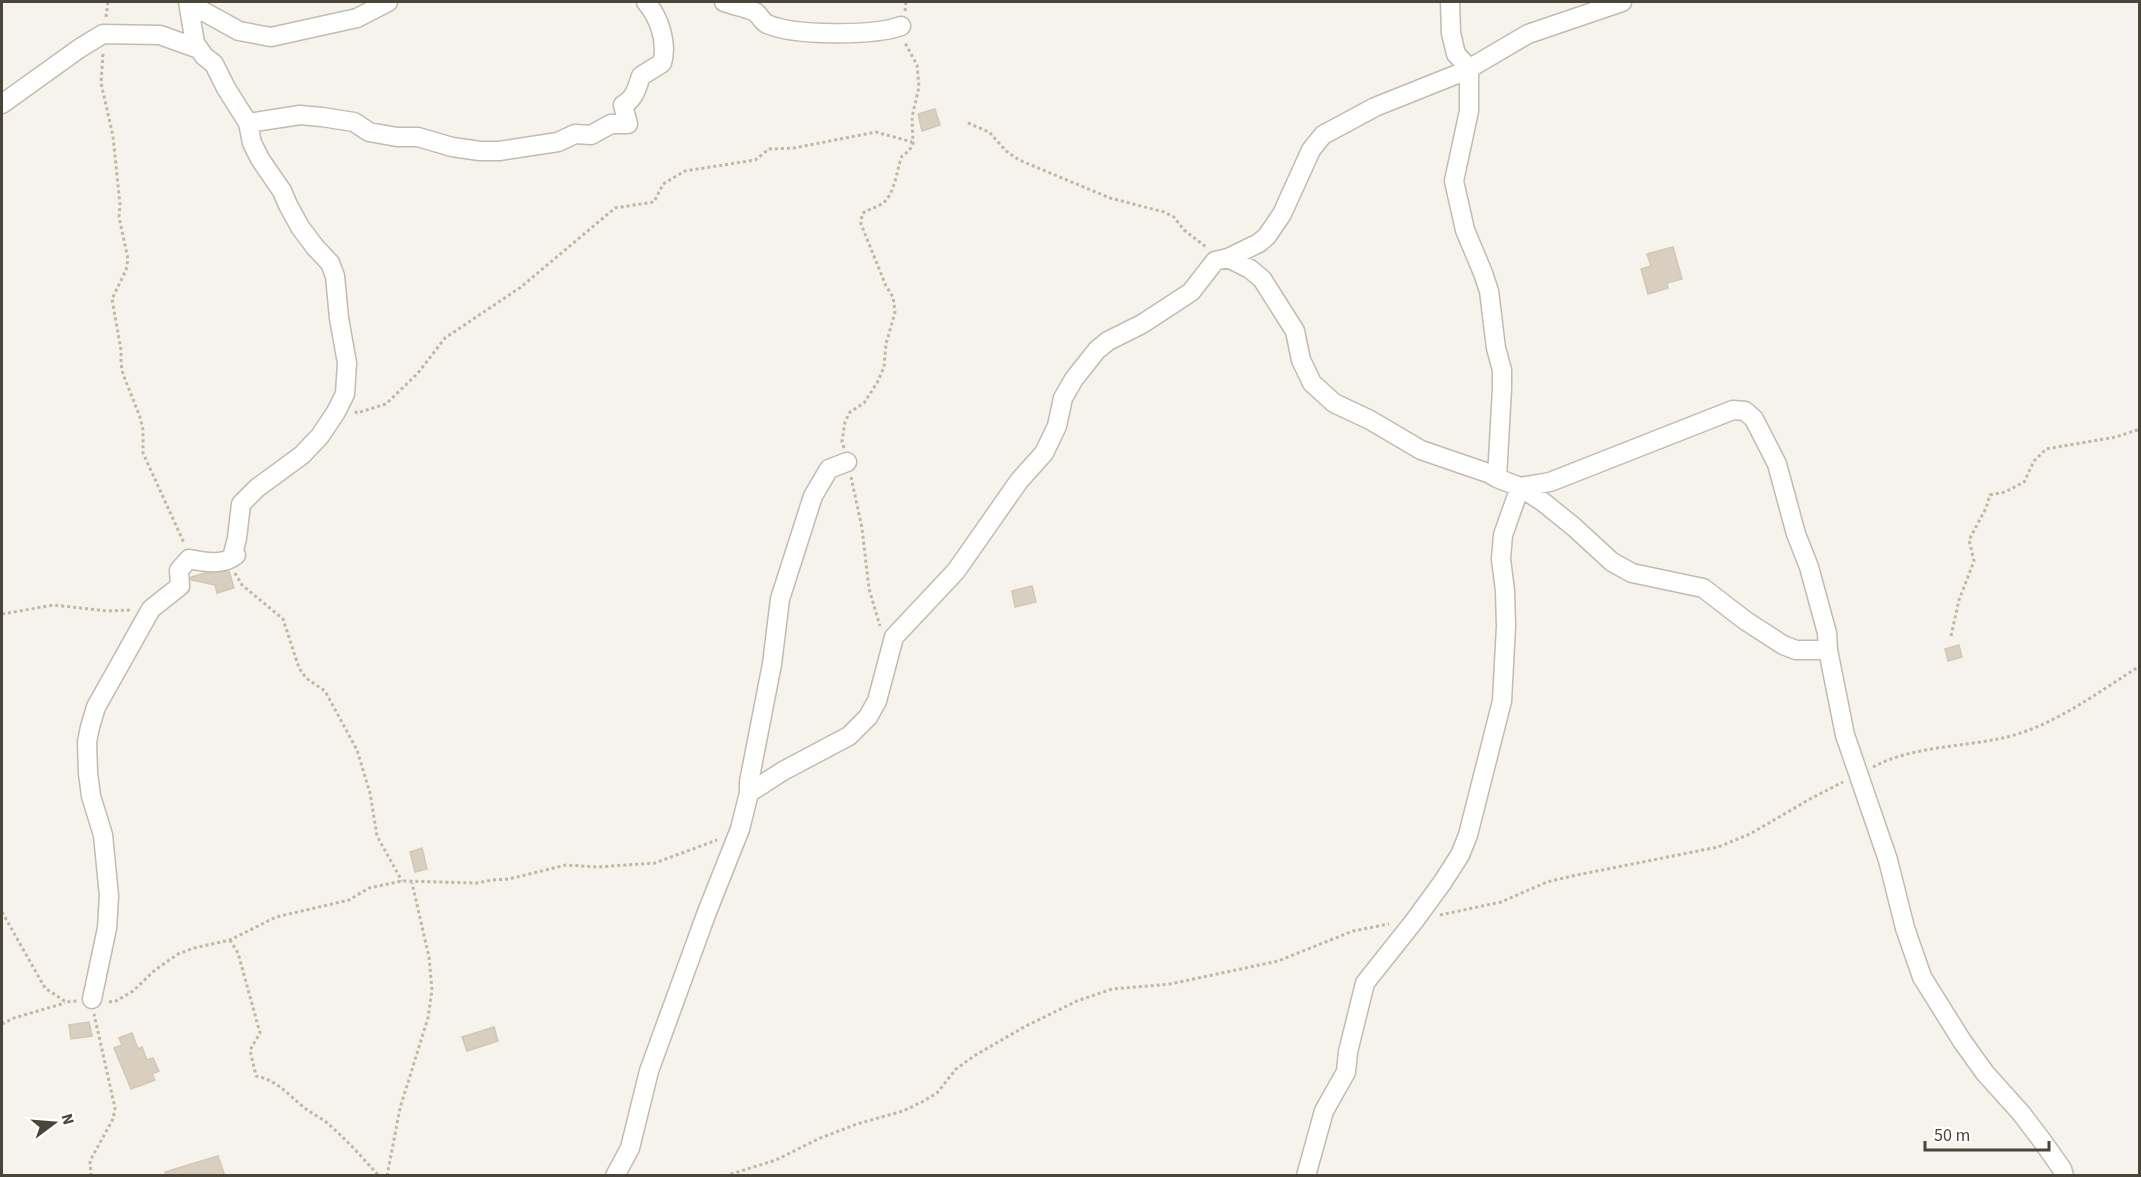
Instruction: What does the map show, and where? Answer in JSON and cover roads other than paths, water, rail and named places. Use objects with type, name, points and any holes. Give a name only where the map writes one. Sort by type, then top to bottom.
[{"type":"street","points":[[189,3],[239,31],[271,37],[357,18],[388,2]]},
{"type":"street","points":[[248,123],[300,116],[322,117],[354,122],[369,132],[398,137],[418,137],[452,147],[480,151],[499,151],[558,142],[575,134],[591,135],[611,124],[628,124],[623,105],[636,91],[641,76],[662,63],[665,53],[652,9],[646,2]]},
{"type":"street","points":[[724,2],[756,12],[765,24],[786,30],[810,33],[888,31],[901,26]]},
{"type":"street","points":[[1450,2],[1451,33],[1456,54],[1469,68],[1469,111],[1454,181],[1465,230],[1489,291],[1496,348],[1502,370],[1497,478]]},
{"type":"street","points":[[749,794],[783,771],[849,736],[868,717],[877,700],[894,638],[956,571],[1020,481],[1044,453],[1057,426],[1063,398],[1074,379],[1097,350],[1191,292],[1222,259],[1259,243],[1267,236],[1282,214],[1311,150],[1323,135],[1375,107],[1469,68],[1528,34],[1622,2]]},
{"type":"street","points":[[92,997],[107,928],[109,896],[103,834],[91,796],[88,773],[87,742],[96,707],[151,609],[180,586],[179,570],[189,559],[205,563],[229,561],[236,555],[233,554],[241,504],[251,493],[302,455],[320,436],[345,394],[346,363],[335,276],[330,263],[300,226],[282,191],[260,159],[252,143],[248,123],[214,64],[195,43],[189,3]]},
{"type":"street","points":[[2,104],[103,34],[160,35],[199,50]]},
{"type":"street","points":[[1222,259],[1245,266],[1262,279],[1295,331],[1301,360],[1312,383],[1334,403],[1370,420],[1421,450],[1488,473],[1520,487],[1574,527],[1612,562],[1632,573],[1703,588],[1783,645],[1796,650],[1828,650]]},
{"type":"street","points":[[1520,487],[1550,482],[1733,410],[1745,411],[1754,419],[1777,464],[1796,534],[1815,588],[1827,633],[1828,650],[1845,735],[1888,860],[1905,928],[1922,977],[1962,1041],[1985,1073],[2021,1113],[2043,1142],[2062,1169],[2064,1176]]},
{"type":"street","points":[[615,1176],[630,1148],[649,1071],[740,829],[749,794],[749,782],[771,664],[780,599],[813,496],[830,469],[847,462]]},
{"type":"street","points":[[1306,1176],[1324,1111],[1346,1072],[1348,1052],[1365,983],[1415,920],[1460,855],[1468,835],[1502,701],[1506,626],[1501,559],[1503,535],[1520,487]]}]
